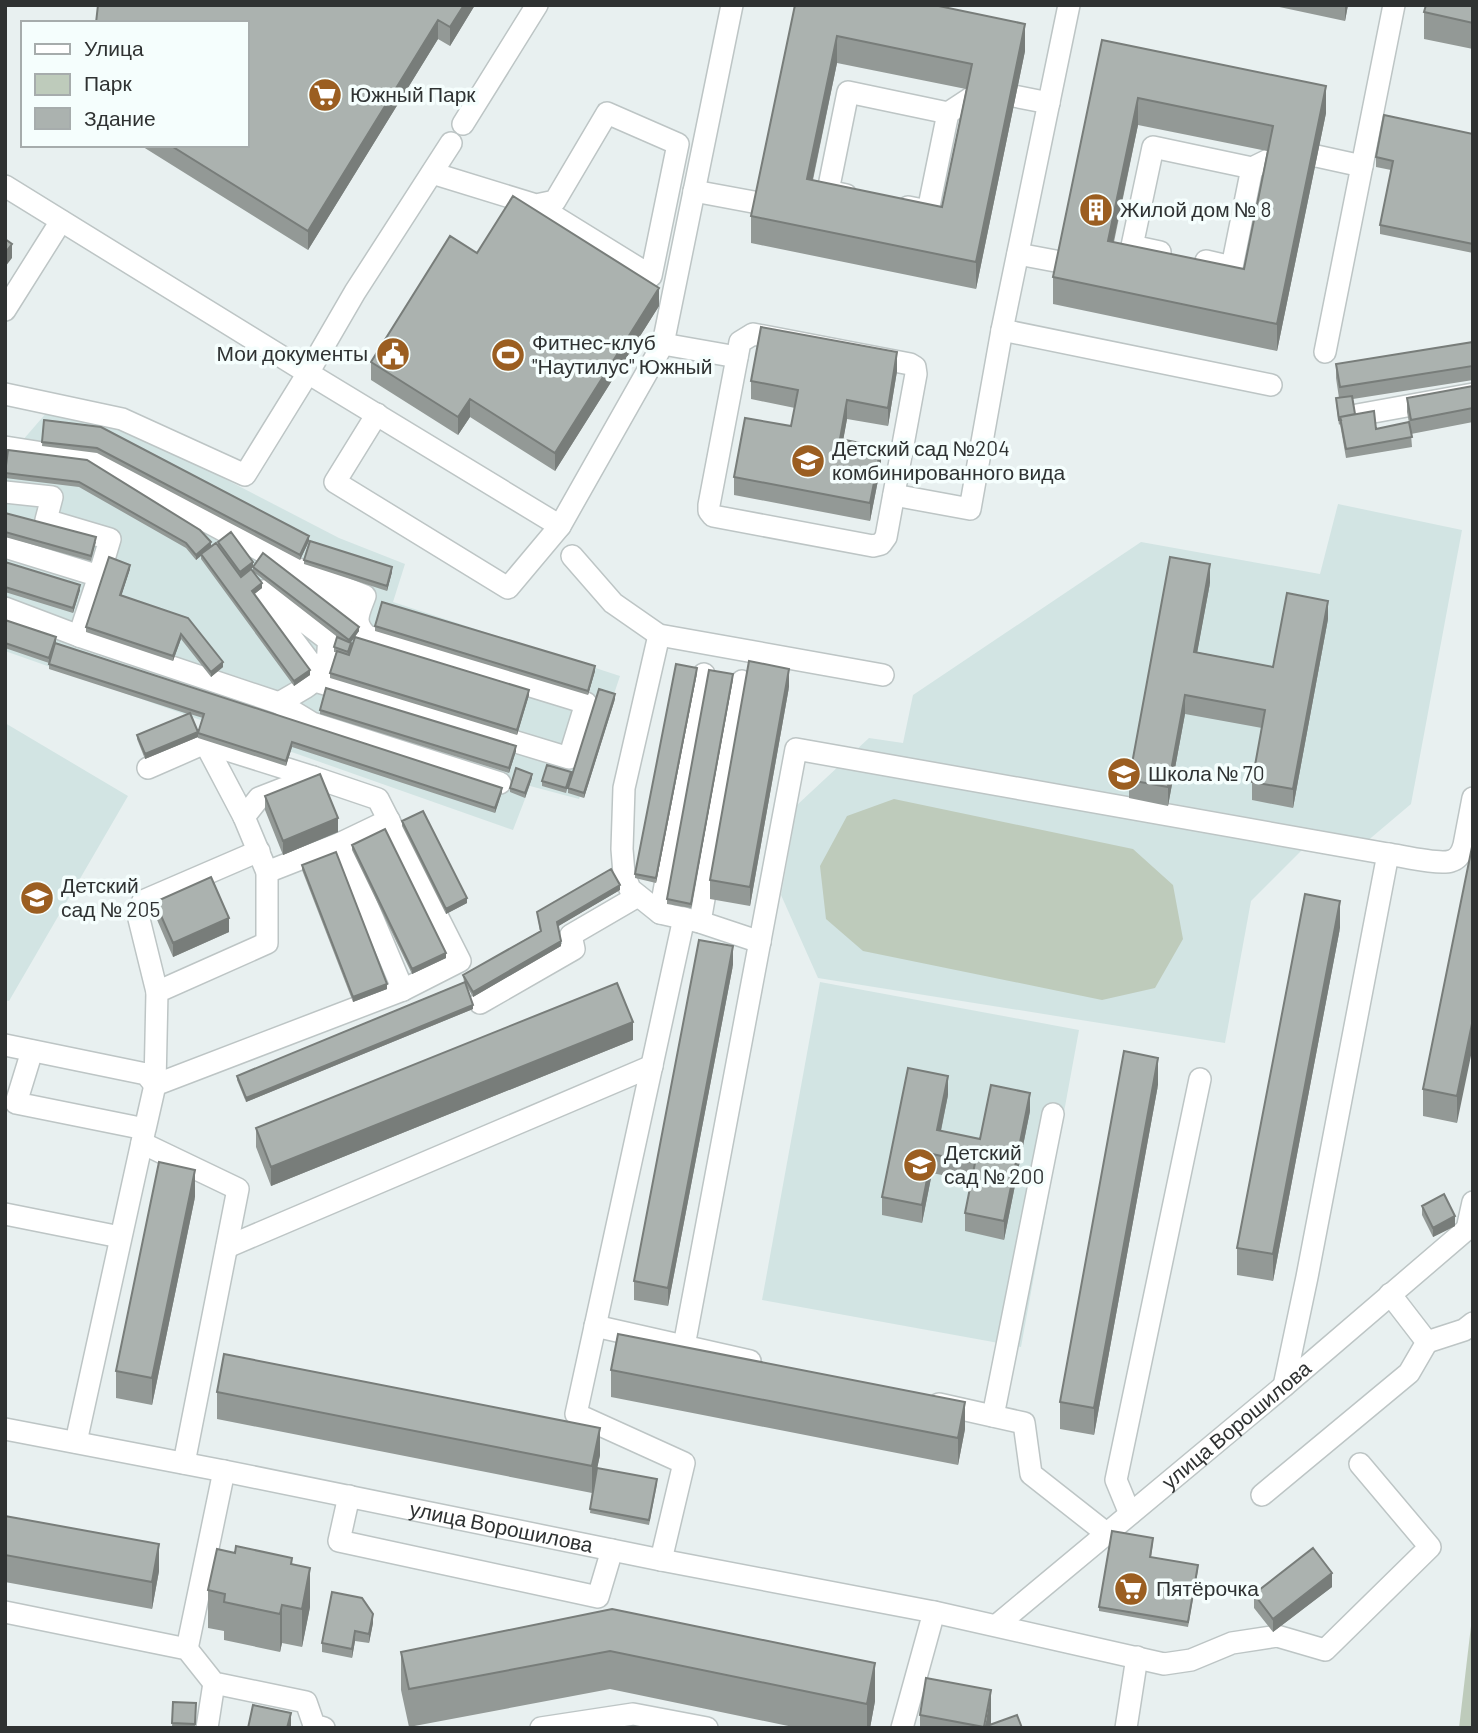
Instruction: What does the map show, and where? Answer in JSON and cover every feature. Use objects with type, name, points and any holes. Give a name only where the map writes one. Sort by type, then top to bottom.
[{"type":"street","points":[[463,124],[537,5]]},
{"type":"street","points":[[377,414],[335,482],[508,588],[560,526],[663,344],[732,5]]},
{"type":"street","points":[[894,495],[970,509],[1002,330],[1069,5]]},
{"type":"street","points":[[1325,352],[1394,5]]},
{"type":"street","points":[[890,204],[928,211],[948,113],[983,90],[1049,103]]},
{"type":"street","points":[[828,191],[848,92],[948,113]]},
{"type":"street","points":[[432,173],[536,205],[651,276],[678,144],[607,113],[555,201],[536,205]]},
{"type":"street","points":[[5,394],[122,419],[246,475],[355,292],[451,143]]},
{"type":"street","points":[[1132,246],[1153,147],[1252,168],[1289,150],[1362,166]]},
{"type":"street","points":[[1018,254],[1085,267],[1132,246],[1232,267],[1252,168]]},
{"type":"street","points":[[5,186],[560,526]]},
{"type":"street","points":[[694,191],[779,207],[828,191],[865,198]]},
{"type":"street","points":[[5,310],[61,221]]},
{"type":"street","points":[[1002,330],[1271,385]]},
{"type":"street","points":[[752,334],[910,364],[915,368],[886,537],[881,544],[873,546],[713,516],[709,512],[737,357],[740,342],[752,334]]},
{"type":"street","points":[[663,344],[737,357]]},
{"type":"street","points":[[1357,415],[1473,394]]},
{"type":"street","points":[[5,447],[94,461],[288,565],[365,596],[357,619],[359,629],[367,636],[586,703],[569,758],[318,679],[279,703]]},
{"type":"street","points":[[5,492],[52,496],[46,520],[110,539],[79,636]]},
{"type":"street","points":[[5,547],[99,576]]},
{"type":"street","points":[[572,556],[613,603],[659,635],[883,675]]},
{"type":"street","points":[[5,608],[79,636],[279,703],[312,723],[500,783]]},
{"type":"street","points":[[659,635],[624,788],[624,874],[630,889],[660,913],[692,920],[760,942]]},
{"type":"street","points":[[660,913],[704,674]]},
{"type":"street","points":[[661,1560],[684,1463],[576,1414],[652,1066],[692,920],[742,681]]},
{"type":"street","points":[[157,992],[267,943],[267,872],[244,817],[205,743]]},
{"type":"street","points":[[148,768],[205,743],[378,799],[460,961],[403,990],[155,1085]]},
{"type":"street","points":[[684,1346],[796,749],[1444,863],[1457,858],[1462,852],[1473,798]]},
{"type":"street","points":[[244,817],[259,798],[313,777]]},
{"type":"street","points":[[267,872],[341,843],[389,820]]},
{"type":"street","points":[[341,843],[403,990]]},
{"type":"street","points":[[76,1442],[155,1085],[157,992],[139,919],[139,909],[144,901],[259,851]]},
{"type":"street","points":[[1284,1385],[1388,853]]},
{"type":"street","points":[[480,1003],[574,949],[571,935],[638,895]]},
{"type":"street","points":[[5,1045],[146,1074],[155,1085]]},
{"type":"street","points":[[32,1051],[16,1102],[143,1136],[239,1189],[184,1463]]},
{"type":"street","points":[[227,1247],[652,1066]]},
{"type":"street","points":[[1130,1514],[1116,1480],[1200,1079]]},
{"type":"street","points":[[993,1416],[1053,1114]]},
{"type":"street","points":[[1470,1226],[1473,1202]]},
{"type":"street","points":[[5,1214],[120,1237]]},
{"type":"street","name":"улица Ворошилова","points":[[997,1625],[1470,1226]]},
{"type":"street","points":[[1390,1294],[1427,1342]]},
{"type":"street","points":[[1262,1495],[1409,1373],[1427,1342],[1464,1330],[1473,1323]]},
{"type":"street","points":[[596,1326],[764,1364]]},
{"type":"street","points":[[925,1401],[1024,1423],[1031,1474],[1106,1533]]},
{"type":"street","name":"улица Ворошилова","points":[[5,1429],[934,1612],[1164,1664],[1191,1660],[1232,1643],[1277,1636],[1325,1650],[1430,1547],[1360,1464]]},
{"type":"street","points":[[187,1649],[224,1471]]},
{"type":"street","points":[[349,1496],[339,1541],[598,1597],[612,1550]]},
{"type":"street","points":[[5,1612],[187,1649],[214,1683],[306,1702],[317,1727]]},
{"type":"street","points":[[902,1728],[934,1612]]},
{"type":"street","points":[[1126,1728],[1137,1657]]},
{"type":"street","points":[[207,1728],[214,1683]]},
{"type":"street","points":[[541,1728],[634,1714],[707,1728]]},
{"type":"shaded area","points":[[48,411],[119,424],[339,538],[405,564],[393,602],[620,676],[579,799],[530,786],[513,830],[5,651],[5,438],[22,441]]},
{"type":"shaded area","name":"Школа № 70","points":[[1338,504],[1462,530],[1411,804],[1359,848],[1308,844],[1251,901],[1225,1043],[818,978],[781,895],[797,805],[869,738],[903,743],[913,695],[1141,542],[1320,574]]},
{"type":"shaded area","name":"Детский сад № 205","points":[[5,723],[128,796],[9,1001],[5,1000]]},
{"type":"shaded area","name":"Детский сад № 200","points":[[820,982],[1079,1030],[1021,1347],[762,1300]]},
{"type":"green space","points":[[894,799],[1133,849],[1173,885],[1183,939],[1155,988],[1102,1000],[863,951],[826,919],[820,866],[847,816]]},
{"type":"green space","points":[[1473,1609],[1473,1728],[1459,1728]]},
{"type":"building","name":"Южный Парк","points":[[98,5],[464,5],[450,27],[438,20],[308,231],[173,147],[248,147],[248,21],[96,21]]},
{"type":"building","points":[[795,5],[934,5],[1025,24],[976,262],[751,216]],"holes":[[[837,36],[972,64],[942,207],[807,179]]]},
{"type":"building","points":[[1426,5],[1473,5],[1473,23],[1424,12]]},
{"type":"building","name":"Жилой дом № 8","points":[[1102,40],[1326,86],[1277,324],[1053,277]],"holes":[[[1138,98],[1273,126],[1244,269],[1108,241]]]},
{"type":"building","points":[[1384,115],[1473,134],[1473,244],[1380,225],[1393,161],[1376,157]]},
{"type":"building","name":"Фитнес-клуб \"Наутилус\" Южный","points":[[513,196],[659,288],[555,453],[470,399],[458,417],[371,362],[450,236],[477,253]]},
{"type":"building","points":[[5,239],[12,244],[5,253]]},
{"type":"building","points":[[761,327],[897,352],[888,408],[847,400],[840,439],[881,447],[870,503],[734,477],[745,418],[791,426],[798,390],[751,381]]},
{"type":"building","points":[[1473,342],[1473,366],[1340,387],[1336,364]]},
{"type":"building","points":[[1473,386],[1473,408],[1411,420],[1407,398]]},
{"type":"building","points":[[1352,396],[1355,414],[1340,417],[1339,420],[1336,398]]},
{"type":"building","points":[[1374,411],[1376,429],[1409,422],[1412,437],[1346,449],[1340,417]]},
{"type":"building","points":[[44,420],[101,427],[309,536],[300,555],[97,448],[42,442]]},
{"type":"building","points":[[8,450],[87,460],[200,530],[211,542],[196,555],[186,543],[79,482],[5,473]]},
{"type":"building","points":[[5,513],[96,537],[91,556],[5,532]]},
{"type":"building","points":[[231,532],[253,562],[240,572],[218,542]]},
{"type":"building","points":[[310,541],[392,567],[387,586],[304,560]]},
{"type":"building","points":[[216,543],[241,577],[251,569],[262,583],[252,591],[310,670],[294,681],[201,554]]},
{"type":"building","points":[[263,553],[359,627],[349,640],[253,567]]},
{"type":"building","points":[[109,557],[130,565],[120,595],[188,618],[223,662],[211,672],[181,634],[173,656],[86,627]]},
{"type":"building","points":[[1170,557],[1210,564],[1194,652],[1273,667],[1287,593],[1328,601],[1293,789],[1252,782],[1265,710],[1185,695],[1168,787],[1129,780]]},
{"type":"building","points":[[5,562],[80,585],[73,608],[5,587]]},
{"type":"building","points":[[382,602],[595,666],[588,691],[375,626]]},
{"type":"building","points":[[5,620],[56,637],[49,658],[5,643]]},
{"type":"building","points":[[337,637],[351,643],[348,652],[334,647]]},
{"type":"building","points":[[355,637],[529,690],[517,730],[330,673],[337,651],[349,655]]},
{"type":"building","points":[[55,643],[502,788],[495,808],[292,742],[286,761],[198,733],[204,714],[49,664]]},
{"type":"building","points":[[749,661],[789,669],[750,887],[710,880]]},
{"type":"building","points":[[676,664],[697,668],[656,878],[635,874]]},
{"type":"building","points":[[709,670],[733,674],[691,904],[667,899]]},
{"type":"building","points":[[326,688],[516,746],[509,768],[320,710]]},
{"type":"building","points":[[599,689],[615,694],[584,793],[568,788]]},
{"type":"building","points":[[190,713],[198,732],[145,754],[137,735]]},
{"type":"building","points":[[547,765],[571,772],[566,788],[542,781]]},
{"type":"building","points":[[516,768],[532,774],[525,793],[510,788]]},
{"type":"building","points":[[320,774],[338,818],[283,841],[265,796]]},
{"type":"building","points":[[423,811],[467,898],[446,909],[402,821]]},
{"type":"building","points":[[385,829],[446,953],[412,969],[352,845]]},
{"type":"building","points":[[1473,842],[1473,1019],[1457,1096],[1423,1089]]},
{"type":"building","points":[[336,852],[387,984],[353,997],[302,865]]},
{"type":"building","points":[[611,869],[620,885],[557,922],[561,941],[473,992],[463,975],[541,931],[537,912]]},
{"type":"building","points":[[211,877],[229,918],[173,943],[155,902]]},
{"type":"building","points":[[1305,894],[1340,901],[1273,1254],[1237,1248]]},
{"type":"building","points":[[699,940],[733,946],[668,1288],[634,1281]]},
{"type":"building","points":[[465,982],[473,1005],[246,1098],[237,1076]]},
{"type":"building","points":[[617,983],[633,1022],[271,1167],[256,1128]]},
{"type":"building","points":[[1124,1051],[1158,1058],[1094,1408],[1060,1402]]},
{"type":"building","points":[[908,1068],[948,1076],[937,1130],[980,1139],[991,1085],[1030,1093],[1004,1221],[965,1213],[975,1163],[932,1154],[922,1205],[882,1197]]},
{"type":"building","points":[[159,1162],[195,1170],[152,1378],[116,1371]]},
{"type":"building","points":[[1444,1194],[1455,1216],[1433,1228],[1422,1206]]},
{"type":"building","points":[[618,1334],[965,1402],[958,1438],[611,1370]]},
{"type":"building","points":[[224,1354],[600,1428],[592,1466],[217,1392]]},
{"type":"building","points":[[597,1468],[657,1479],[649,1520],[590,1509]]},
{"type":"building","points":[[5,1516],[159,1544],[152,1582],[5,1555]]},
{"type":"building","points":[[1112,1531],[1153,1538],[1150,1557],[1198,1565],[1188,1622],[1099,1607]]},
{"type":"building","points":[[236,1546],[292,1558],[291,1564],[310,1568],[302,1609],[282,1605],[280,1614],[224,1602],[225,1594],[208,1590],[217,1549],[235,1553]]},
{"type":"building","points":[[1313,1548],[1332,1573],[1273,1619],[1254,1594]]},
{"type":"building","points":[[332,1592],[362,1598],[373,1614],[369,1634],[355,1631],[352,1649],[322,1643]]},
{"type":"building","points":[[612,1609],[875,1663],[867,1704],[610,1651],[409,1689],[401,1652]]},
{"type":"building","points":[[926,1678],[991,1690],[984,1727],[920,1715]]},
{"type":"building","points":[[173,1702],[196,1703],[195,1724],[172,1723]]},
{"type":"building","points":[[253,1705],[291,1713],[287,1728],[248,1728]]},
{"type":"building","points":[[1017,1715],[1022,1728],[984,1727]]},
{"type":"place","name":"Южный Парк","points":[[325,95]]},
{"type":"place","name":"Жилой дом № 8","points":[[1096,210]]},
{"type":"place","name":"Мои документы","points":[[393,354]]},
{"type":"place","name":"Фитнес-клуб \"Наутилус\" Южный","points":[[508,355]]},
{"type":"place","name":"Детский сад №204 комбинированного вида","points":[[808,461]]},
{"type":"place","name":"Школа № 70","points":[[1124,774]]},
{"type":"place","name":"Детский сад № 205","points":[[37,898]]},
{"type":"place","name":"Детский сад № 200","points":[[920,1165]]},
{"type":"place","name":"Пятёрочка","points":[[1131,1589]]}]
